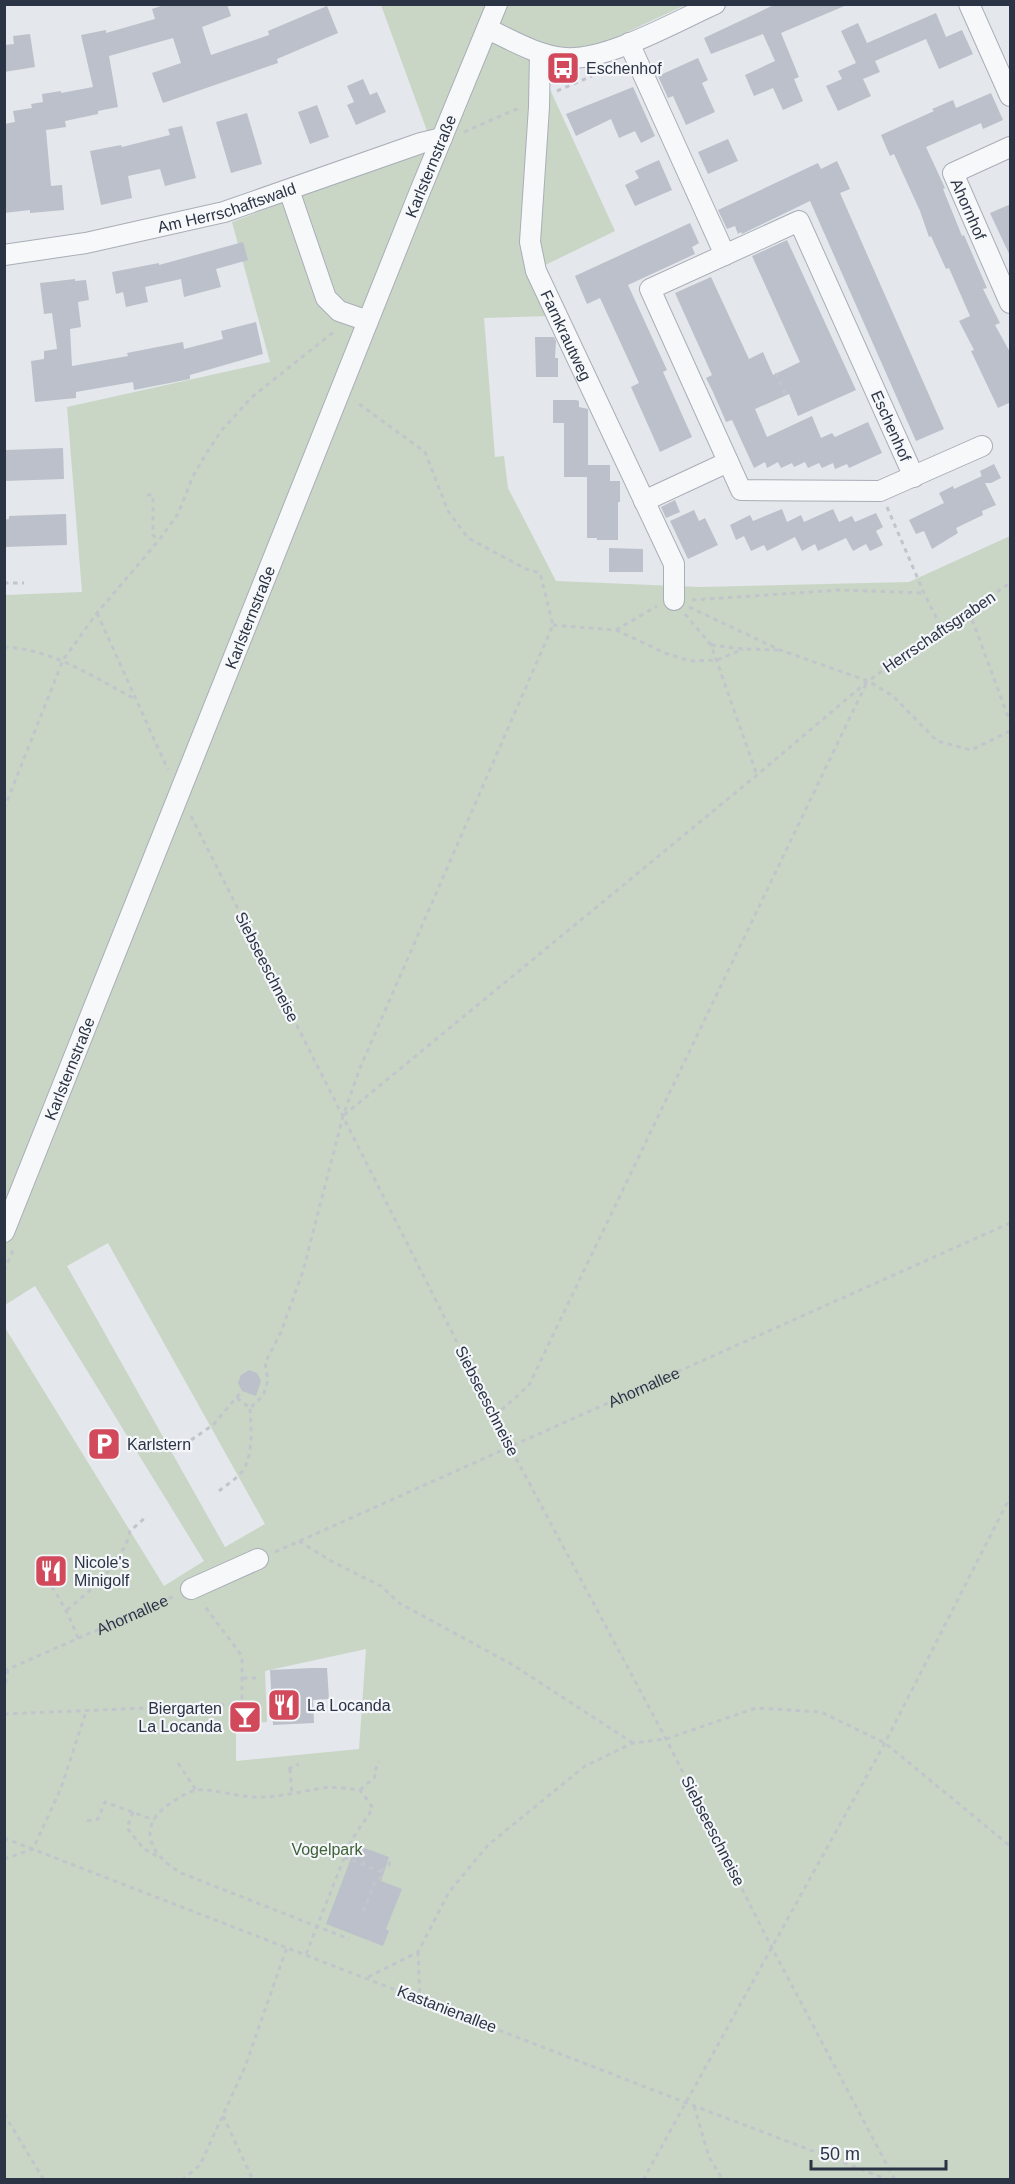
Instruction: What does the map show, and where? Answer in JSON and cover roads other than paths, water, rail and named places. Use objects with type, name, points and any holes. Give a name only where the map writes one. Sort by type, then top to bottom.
[{"type":"street","name":"Karlsternstraße","points":[[4,1232],[180,795],[361,319],[442,138],[497,4]]},
{"type":"street","points":[[488,28],[540,53],[564,58],[595,57],[715,4]]},
{"type":"street","points":[[969,4],[1011,96]]},
{"type":"street","points":[[629,43],[725,255]]},
{"type":"street","name":"Farnkrautweg","points":[[540,53],[540,99],[530,242],[536,271],[674,564],[674,600]]},
{"type":"street","name":"Am Herrschaftswald","points":[[4,255],[86,243],[224,212],[421,143],[442,138]]},
{"type":"street","name":"Ahornhof","points":[[1011,147],[953,173],[1011,303]]},
{"type":"street","points":[[289,190],[323,292],[334,307],[361,319]]},
{"type":"street","name":"Eschenhof","points":[[914,477],[799,221],[650,289],[741,490],[880,491],[914,477],[982,446]]},
{"type":"street","points":[[644,501],[728,462]]},
{"type":"street","points":[[196,1595],[267,1555]]},
{"type":"place","name":"Eschenhof","points":[[563,68]]},
{"type":"place","name":"Karlstern","points":[[104,1444]]},
{"type":"place","name":"Nicole's Minigolf","points":[[51,1571]]},
{"type":"place","name":"La Locanda","points":[[284,1705]]},
{"type":"place","name":"Biergarten La Locanda","points":[[245,1717]]},
{"type":"park label","name":"Vogelpark","points":[[327,1849]]}]
